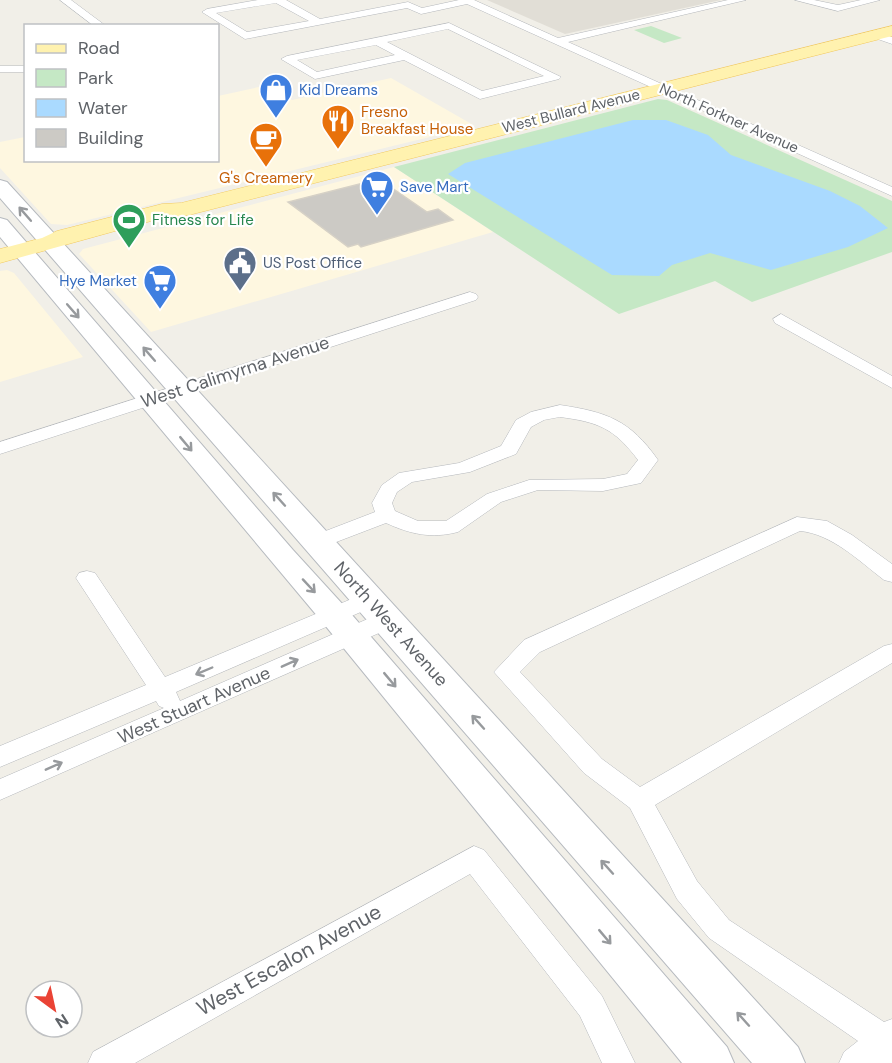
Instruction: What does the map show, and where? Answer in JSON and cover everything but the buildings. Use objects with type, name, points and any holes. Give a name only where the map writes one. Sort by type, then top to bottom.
[{"type":"main road","name":"West Bullard Avenue","points":[[11,253],[50,243],[72,244],[169,219],[181,210],[664,89],[887,36]]},
{"type":"main road","name":"North West Avenue","points":[[0,186],[318,542],[361,618],[711,1063]]},
{"type":"main road","name":"North West Avenue","points":[[0,224],[11,253],[148,400],[282,557],[361,618],[782,1063]]},
{"type":"street","points":[[65,0],[98,24]]},
{"type":"street","points":[[217,0],[230,8]]},
{"type":"street","points":[[319,22],[277,0],[207,12],[245,36],[410,6],[457,0]]},
{"type":"street","points":[[493,47],[741,0]]},
{"type":"street","points":[[800,0],[838,8],[875,0]]},
{"type":"street","points":[[410,6],[468,1]]},
{"type":"street","name":"North Forkner Avenue","points":[[468,1],[892,192]]},
{"type":"street","points":[[377,41],[406,56],[480,95],[555,77],[448,26],[287,59],[315,76],[406,56]]},
{"type":"street","points":[[0,69],[24,69]]},
{"type":"street","name":"West Calimyrna Avenue","points":[[0,448],[470,297]]},
{"type":"street","points":[[781,319],[891,381]]},
{"type":"street","points":[[318,542],[386,515],[415,528],[451,527],[494,498],[536,484],[603,485],[634,479],[648,460],[630,434],[609,420],[560,411],[538,416],[523,424],[509,450],[463,468],[406,477],[389,489],[382,503],[386,515]]},
{"type":"street","points":[[855,1063],[890,1041],[719,929],[687,890],[639,801],[593,766],[506,672],[532,646],[797,524],[820,526],[845,540],[892,575]]},
{"type":"street","points":[[87,578],[160,690],[178,712]]},
{"type":"street","name":"West Stuart Avenue","points":[[0,757],[160,690],[361,618]]},
{"type":"street","name":"West Stuart Avenue","points":[[0,790],[178,712],[361,618]]},
{"type":"street","points":[[639,801],[892,652]]},
{"type":"street","name":"West Escalon Avenue","points":[[104,1063],[474,858],[591,1006],[619,1063]]},
{"type":"shaded area","points":[[487,0],[721,0],[565,34]]},
{"type":"shaded area","points":[[391,78],[475,126],[67,225],[51,224],[0,168],[0,142],[24,137],[24,162],[219,162],[219,96],[268,85],[292,100]]},
{"type":"shaded area","points":[[394,167],[493,232],[151,332],[79,254],[83,249]]},
{"type":"shaded area","points":[[7,270],[14,273],[83,357],[0,382],[0,271]]},
{"type":"green space","points":[[651,26],[682,38],[664,43],[634,30]]},
{"type":"green space","points":[[658,99],[667,100],[892,201],[892,252],[752,302],[715,281],[619,314],[394,167]]},
{"type":"water","points":[[633,120],[666,120],[708,135],[731,155],[830,191],[860,206],[888,228],[848,247],[771,270],[710,253],[672,265],[659,276],[612,275],[448,174],[465,163]]},
{"type":"place","name":"Kid Dreams","points":[[276,119]]},
{"type":"place","name":"Fresno Breakfast House","points":[[338,150]]},
{"type":"place","name":"G's Creamery","points":[[266,168]]},
{"type":"place","name":"Save Mart","points":[[377,216]]},
{"type":"place","name":"Fitness for Life","points":[[129,249]]},
{"type":"place","name":"US Post Office","points":[[240,292]]},
{"type":"place","name":"Hye Market","points":[[160,310]]}]
